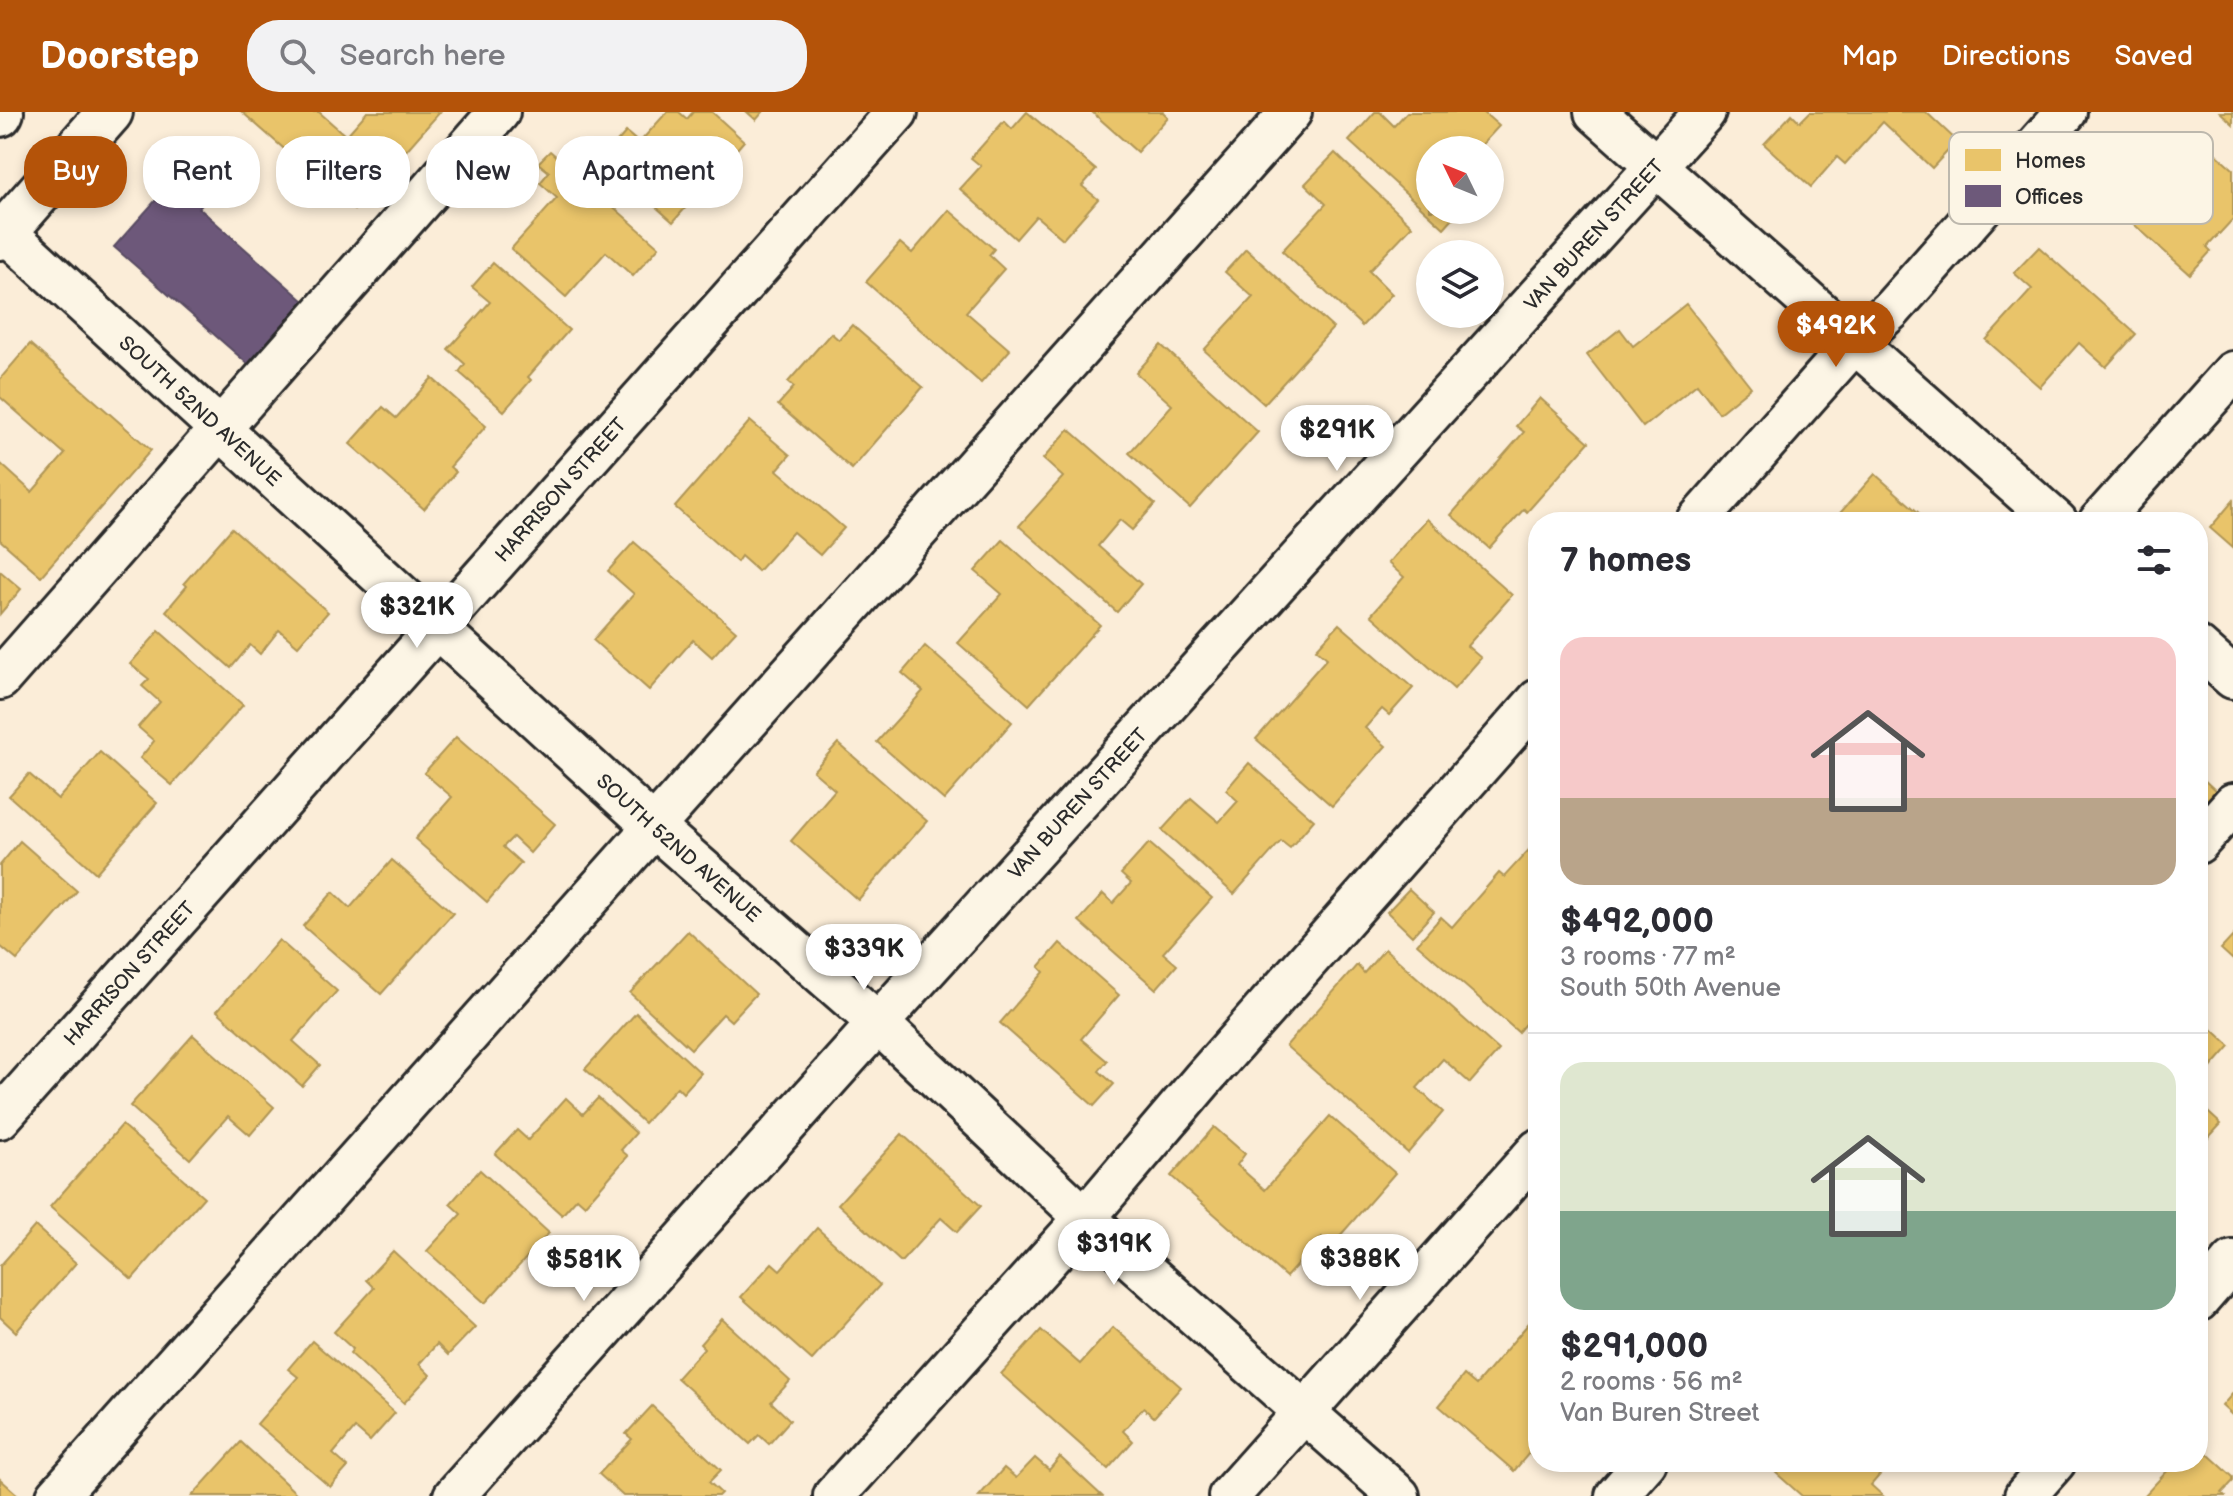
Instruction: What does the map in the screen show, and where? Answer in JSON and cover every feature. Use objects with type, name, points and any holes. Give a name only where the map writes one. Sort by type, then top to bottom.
[{"type":"highway","points":[[2,232],[110,112]]},
{"type":"street","points":[[8,655],[222,429],[499,112]]},
{"type":"street","name":"HARRISON STREET","points":[[0,1118],[897,112]]},
{"type":"street","points":[[57,1496],[1291,112]]},
{"type":"street","points":[[1595,112],[2046,512]]},
{"type":"street","name":"VAN BUREN STREET","points":[[454,1496],[878,1023],[1705,112]]},
{"type":"street","points":[[2048,132],[2066,112]]},
{"type":"street","points":[[1705,512],[1855,342],[1891,310],[1967,224]]},
{"type":"street","name":"SOUTH 52ND AVENUE","points":[[2,232],[438,626],[653,826],[878,1023],[1085,1218],[1399,1496]]},
{"type":"street","points":[[2108,512],[2233,372]]},
{"type":"street","points":[[2208,656],[2233,678]]},
{"type":"street","points":[[834,1496],[1085,1218],[1203,1079],[1528,711]]},
{"type":"street","points":[[2208,832],[2233,804]]},
{"type":"street","points":[[1229,1496],[1528,1161]]},
{"type":"street","points":[[2208,1290],[2233,1261]]},
{"type":"street","points":[[1616,1496],[1637,1472]]},
{"type":"street","points":[[2025,1496],[2046,1472]]},
{"type":"building: Homes","points":[[242,112],[319,112],[346,136],[276,136],[276,142]]},
{"type":"building: Homes","points":[[367,112],[440,112],[410,146],[410,136],[346,136]]},
{"type":"building: Homes","points":[[667,112],[679,112],[687,119],[693,112],[712,112],[738,136],[645,136]]},
{"type":"building: Homes","points":[[747,112],[763,112],[756,120]]},
{"type":"building: Homes","points":[[1027,112],[1096,170],[1082,186],[1098,199],[1063,239],[1036,216],[1016,239],[960,189],[981,166],[971,158],[1004,121],[1012,129]]},
{"type":"building: Homes","points":[[1092,112],[1163,112],[1168,117],[1137,152]]},
{"type":"building: Homes","points":[[1375,112],[1380,112],[1394,126],[1407,112],[1483,112],[1499,126],[1490,136],[1416,136],[1416,202],[1349,141]]},
{"type":"building: Homes","points":[[1810,112],[1926,112],[1949,134],[1949,150],[1932,168],[1883,122],[1845,164],[1837,157],[1811,187],[1764,144],[1792,114],[1800,122]]},
{"type":"building: Homes","points":[[2220,112],[2233,112],[2233,124]]},
{"type":"building: Homes","points":[[550,151],[555,155],[555,196],[540,183],[549,172],[539,162]]},
{"type":"building: Homes","points":[[2213,151],[2233,169],[2233,219],[2207,247],[2211,251],[2190,274],[2134,224],[2213,224]]},
{"type":"building: Homes","points":[[1335,153],[1412,226],[1369,271],[1392,294],[1362,326],[1282,251],[1326,204],[1305,184]]},
{"type":"building: Homes","points":[[555,200],[555,208],[615,208],[659,247],[633,276],[606,252],[566,297],[511,249]]},
{"type":"building: Homes","points":[[657,208],[685,208],[673,222]]},
{"type":"building: Homes","points":[[949,210],[994,249],[989,255],[1004,269],[966,312],[1010,350],[981,383],[866,282],[900,243],[912,253]]},
{"type":"building: Homes","points":[[2039,247],[2136,334],[2106,367],[2079,343],[2040,387],[1986,340],[2032,289],[2014,273]]},
{"type":"building: Homes","points":[[1246,249],[1333,328],[1264,404],[1204,350],[1253,297],[1225,272]]},
{"type":"building: Homes","points":[[493,263],[569,330],[528,377],[531,380],[504,411],[459,372],[465,364],[448,349],[490,302],[472,287]]},
{"type":"building: Homes","points":[[1686,304],[1751,387],[1719,413],[1697,384],[1643,427],[1587,355],[1620,329],[1633,346]]},
{"type":"building: Homes","points":[[852,325],[923,387],[852,469],[778,405],[794,387],[788,382],[831,333],[839,340]]},
{"type":"building: Homes","points":[[30,344],[151,450],[41,576],[0,540],[0,463],[32,492],[65,454],[0,397],[0,379]]},
{"type":"building: Homes","points":[[1161,345],[1258,432],[1190,508],[1129,453],[1172,405],[1136,373]]},
{"type":"building: Homes","points":[[432,378],[486,426],[450,467],[456,472],[424,509],[350,444],[383,407],[396,418]]},
{"type":"building: Homes","points":[[1540,398],[1589,442],[1527,512],[1524,509],[1489,548],[1451,515],[1524,432],[1516,426]]},
{"type":"building: Homes","points":[[750,421],[790,455],[777,470],[844,528],[820,555],[793,532],[758,571],[741,556],[737,562],[675,507]]},
{"type":"building: Homes","points":[[1069,429],[1155,504],[1132,530],[1120,520],[1098,546],[1141,584],[1117,612],[1019,526],[1063,477],[1043,459]]},
{"type":"building: Homes","points":[[1875,474],[1918,512],[1841,512]]},
{"type":"building: Homes","points":[[2233,501],[2233,548],[2210,528]]},
{"type":"building: Homes","points":[[1427,519],[1512,595],[1467,646],[1481,658],[1454,689],[1371,615],[1404,577],[1388,563]]},
{"type":"building: Homes","points":[[232,528],[328,612],[298,646],[279,630],[260,654],[250,645],[231,668],[166,611],[187,586],[184,583]]},
{"type":"building: Homes","points":[[1003,540],[1100,625],[1029,705],[958,643],[1002,594],[975,571]]},
{"type":"building: Homes","points":[[634,542],[736,631],[712,657],[693,640],[649,690],[593,640],[634,594],[608,571]]},
{"type":"building: Homes","points":[[0,571],[21,589],[0,614]]},
{"type":"building: Homes","points":[[1339,624],[1413,688],[1389,715],[1382,709],[1365,728],[1386,746],[1332,806],[1256,739],[1327,658],[1316,649]]},
{"type":"building: Homes","points":[[159,631],[243,705],[172,785],[140,758],[154,741],[138,727],[160,702],[142,686],[149,679],[130,664]]},
{"type":"building: Homes","points":[[925,646],[1012,722],[944,800],[877,742],[923,691],[902,673]]},
{"type":"building: Homes","points":[[456,737],[555,824],[530,853],[513,837],[503,847],[521,863],[487,902],[415,839],[452,797],[424,773]]},
{"type":"building: Homes","points":[[838,743],[927,821],[858,900],[791,841],[835,790],[813,771]]},
{"type":"building: Homes","points":[[100,752],[157,803],[96,873],[9,796],[29,774],[58,799]]},
{"type":"building: Homes","points":[[1249,763],[1314,820],[1290,848],[1281,841],[1234,894],[1162,830],[1191,798],[1219,822],[1238,801],[1226,790]]},
{"type":"building: Homes","points":[[2208,784],[2216,791],[2208,800]]},
{"type":"building: Homes","points":[[20,841],[77,891],[17,960],[0,946],[0,865]]},
{"type":"building: Homes","points":[[1149,843],[1212,898],[1163,953],[1177,965],[1156,989],[1079,921],[1103,894],[1113,903],[1131,883],[1121,874]]},
{"type":"building: Homes","points":[[1528,851],[1528,1020],[1518,1032],[1417,944],[1441,917],[1452,927],[1499,873],[1504,877]]},
{"type":"building: Homes","points":[[392,860],[453,913],[381,994],[303,926],[333,892],[350,908]]},
{"type":"building: Homes","points":[[1409,889],[1434,912],[1412,936],[1387,912]]},
{"type":"building: Homes","points":[[688,931],[756,994],[731,1021],[723,1014],[691,1049],[630,993]]},
{"type":"building: Homes","points":[[2233,936],[2233,960],[2221,949]]},
{"type":"building: Homes","points":[[279,940],[337,991],[293,1041],[320,1065],[302,1086],[217,1011]]},
{"type":"building: Homes","points":[[1060,943],[1119,995],[1081,1039],[1107,1061],[1099,1071],[1114,1084],[1094,1106],[1000,1023],[1044,972],[1039,967]]},
{"type":"building: Homes","points":[[1385,949],[1499,1050],[1470,1083],[1443,1059],[1417,1088],[1443,1112],[1408,1153],[1286,1046],[1357,965],[1364,973]]},
{"type":"building: Homes","points":[[636,1013],[701,1073],[683,1093],[677,1087],[644,1123],[585,1069]]},
{"type":"building: Homes","points":[[2208,1025],[2230,1046],[2208,1071]]},
{"type":"building: Homes","points":[[193,1035],[274,1107],[250,1135],[228,1116],[190,1159],[130,1106]]},
{"type":"building: Homes","points":[[566,1098],[583,1114],[598,1098],[636,1133],[621,1150],[628,1156],[585,1205],[577,1198],[562,1215],[495,1154],[517,1130],[528,1140]]},
{"type":"building: Homes","points":[[2208,1112],[2221,1124],[2208,1138]]},
{"type":"building: Homes","points":[[1330,1116],[1395,1173],[1331,1246],[1322,1237],[1286,1277],[1171,1176],[1214,1127],[1245,1154],[1237,1165],[1265,1190]]},
{"type":"building: Homes","points":[[122,1125],[204,1197],[132,1279],[50,1207]]},
{"type":"building: Homes","points":[[902,1134],[981,1206],[957,1232],[941,1218],[901,1262],[838,1204]]},
{"type":"building: Homes","points":[[480,1170],[549,1233],[485,1303],[427,1251],[461,1214],[450,1204]]},
{"type":"building: Homes","points":[[35,1226],[76,1263],[16,1332],[0,1317],[0,1266]]},
{"type":"building: Homes","points":[[817,1228],[880,1285],[812,1360],[741,1297],[772,1263],[780,1270]]},
{"type":"building: Homes","points":[[393,1251],[475,1327],[448,1355],[437,1344],[419,1364],[430,1375],[404,1403],[350,1353],[353,1349],[334,1332],[374,1288],[366,1280]]},
{"type":"building: Homes","points":[[722,1319],[790,1381],[771,1402],[790,1420],[769,1444],[759,1435],[750,1444],[677,1378],[704,1348],[700,1344]]},
{"type":"building: Homes","points":[[1528,1324],[1528,1454],[1514,1471],[1439,1406],[1464,1375],[1476,1385]]},
{"type":"building: Homes","points":[[1113,1327],[1181,1387],[1154,1417],[1143,1408],[1123,1431],[1133,1441],[1108,1469],[1001,1374],[1041,1330],[1080,1364]]},
{"type":"building: Homes","points":[[312,1341],[395,1413],[370,1441],[355,1428],[333,1454],[348,1467],[330,1487],[257,1424],[298,1377],[288,1369]]},
{"type":"building: Homes","points":[[2233,1393],[2233,1416],[2222,1406]]},
{"type":"building: Homes","points":[[652,1406],[721,1470],[709,1482],[721,1493],[718,1496],[623,1496],[599,1474],[632,1439],[626,1434]]},
{"type":"building: Homes","points":[[241,1442],[299,1496],[192,1496]]},
{"type":"building: Homes","points":[[2208,1454],[2233,1477],[2222,1493],[2225,1496],[2144,1496],[2166,1472],[2208,1472]]},
{"type":"building: Homes","points":[[1060,1457],[1102,1496],[979,1496],[1004,1468],[1016,1478],[1035,1458],[1049,1470]]},
{"type":"building: Homes","points":[[1882,1472],[1871,1485],[1883,1496],[1802,1496],[1776,1473]]},
{"type":"building: Homes","points":[[0,1479],[19,1496],[0,1496]]},
{"type":"building: Offices","points":[[149,208],[199,208],[304,301],[248,364],[114,247]]}]
